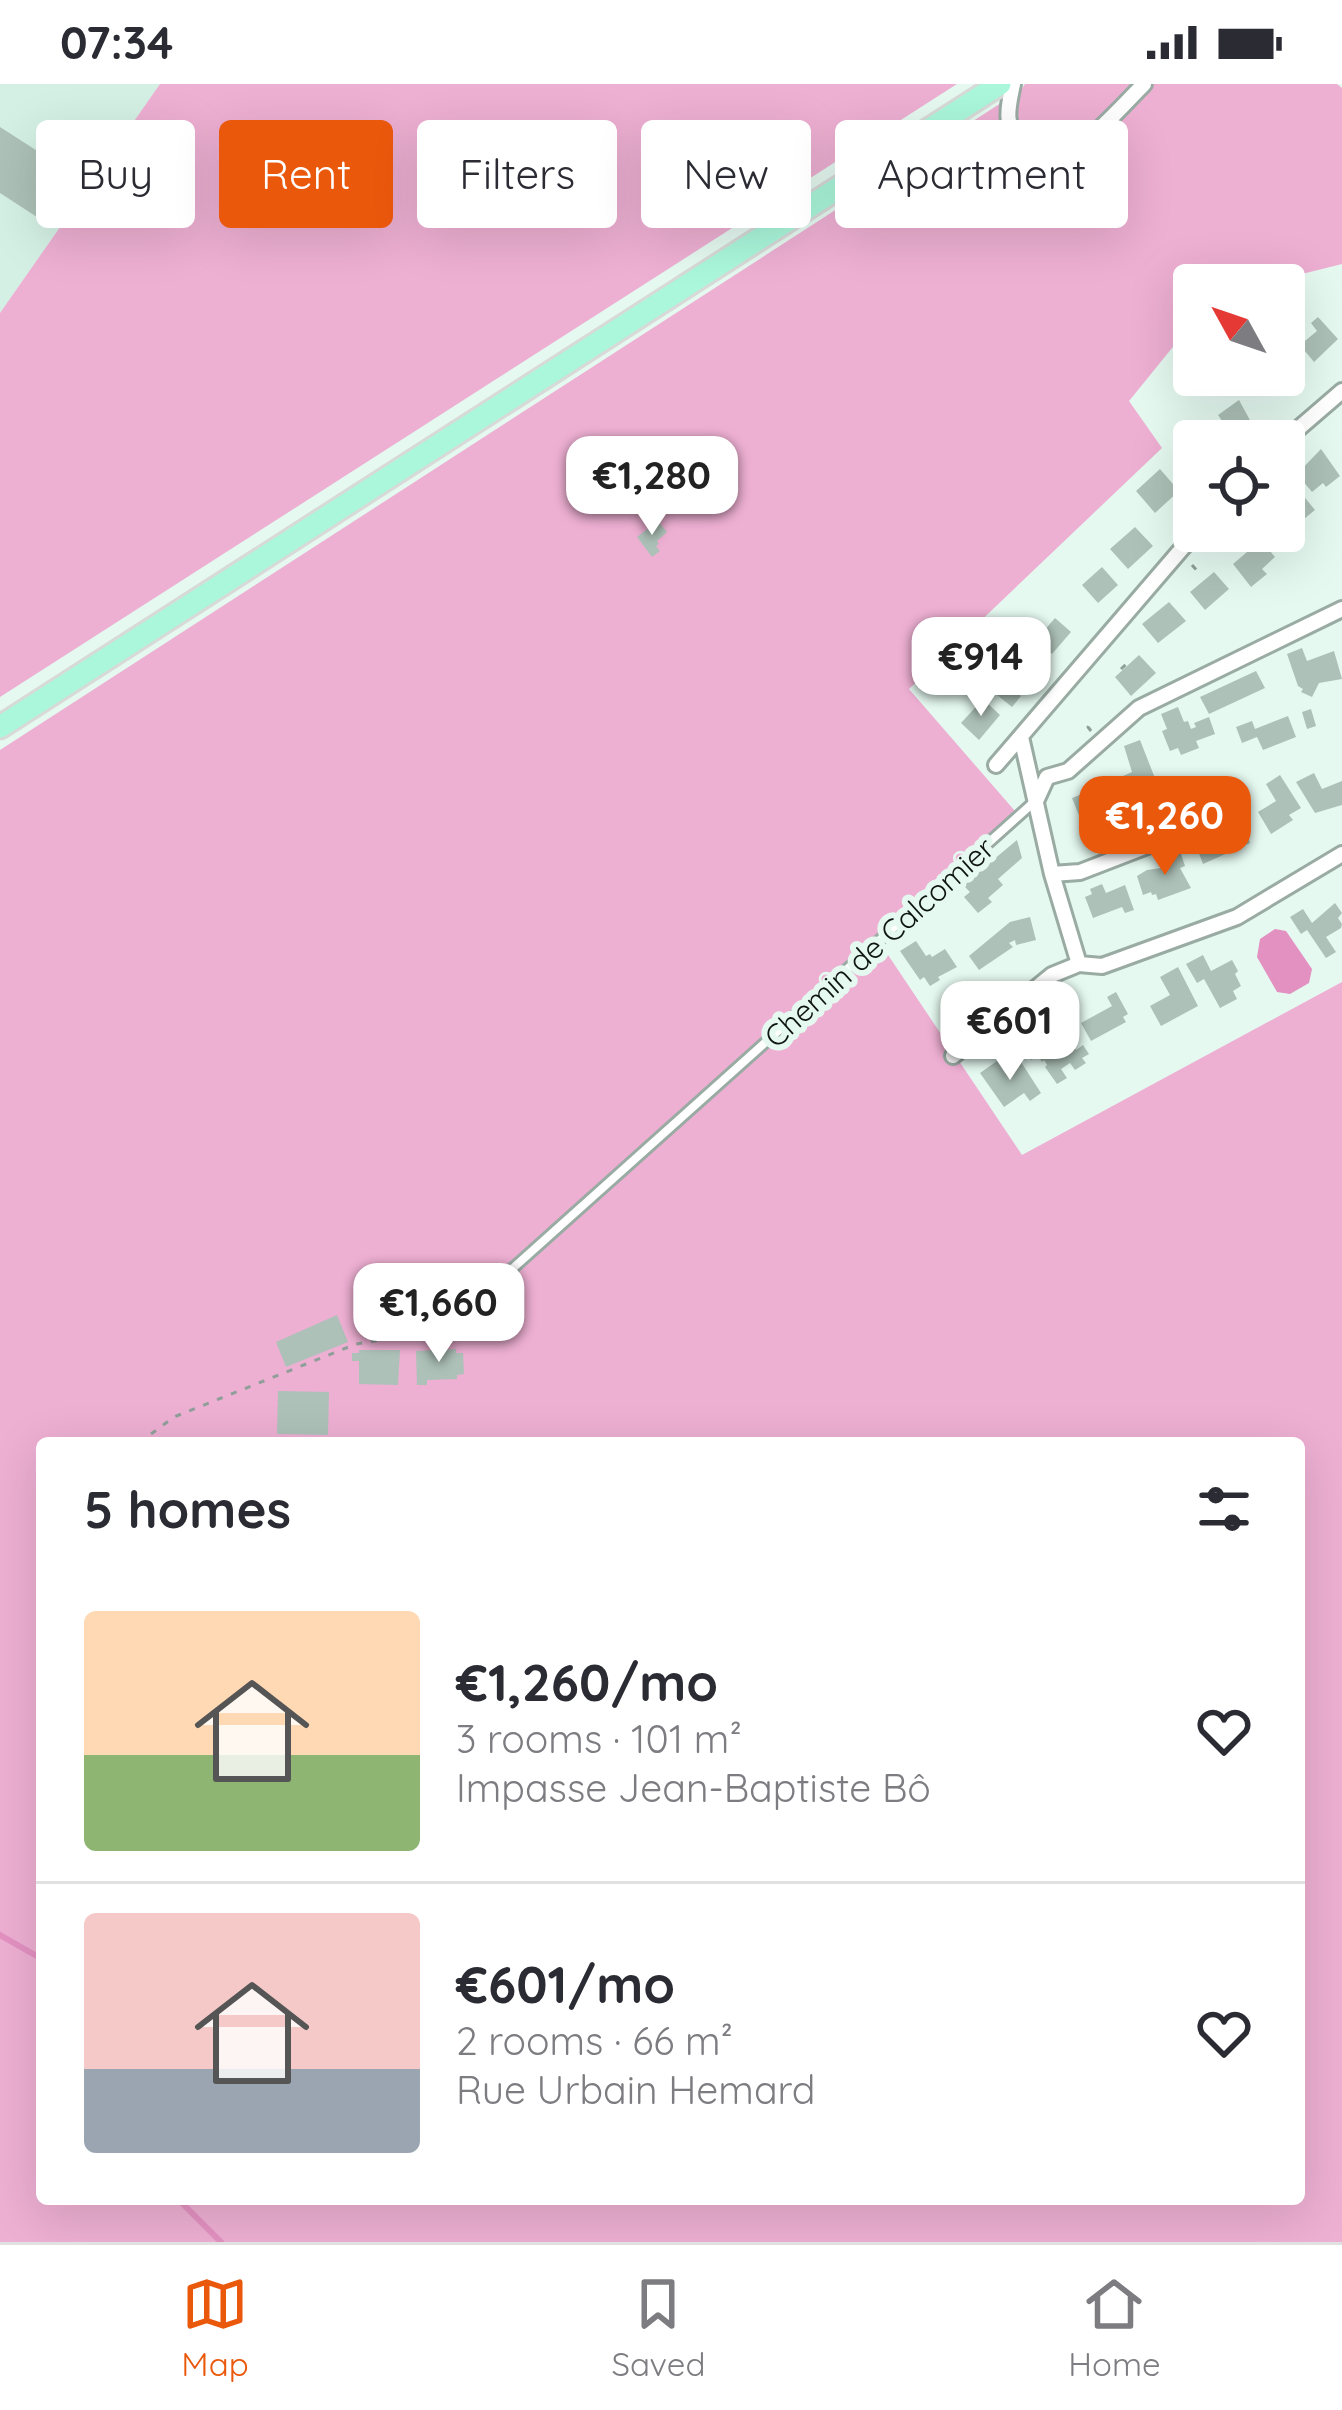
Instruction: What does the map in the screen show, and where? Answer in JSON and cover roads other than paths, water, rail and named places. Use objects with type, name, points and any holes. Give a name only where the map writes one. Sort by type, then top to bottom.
[{"type":"main road","points":[[0,727],[1000,84]]},
{"type":"street","points":[[1012,84],[1006,118],[1012,135],[1034,151],[1054,154],[1070,152],[1144,84]]},
{"type":"street","points":[[1305,423],[1342,392]]},
{"type":"street","points":[[996,765],[1179,552]]},
{"type":"street","name":"Chemin de Calcomier","points":[[1036,801],[1047,777],[1068,771],[1139,709],[1342,609]]},
{"type":"street","points":[[1021,737],[1052,874],[1079,964]]},
{"type":"street","points":[[1052,874],[1080,872],[1208,823],[1221,802]]},
{"type":"street","points":[[953,1056],[1052,975],[1079,964],[1102,966],[1237,917],[1342,854]]},
{"type":"lane","name":"Chemin de Calcomier","points":[[446,1328],[1036,801]]},
{"type":"waterway","points":[[0,1935],[36,1956]]},
{"type":"waterway","points":[[184,2205],[221,2242]]}]
